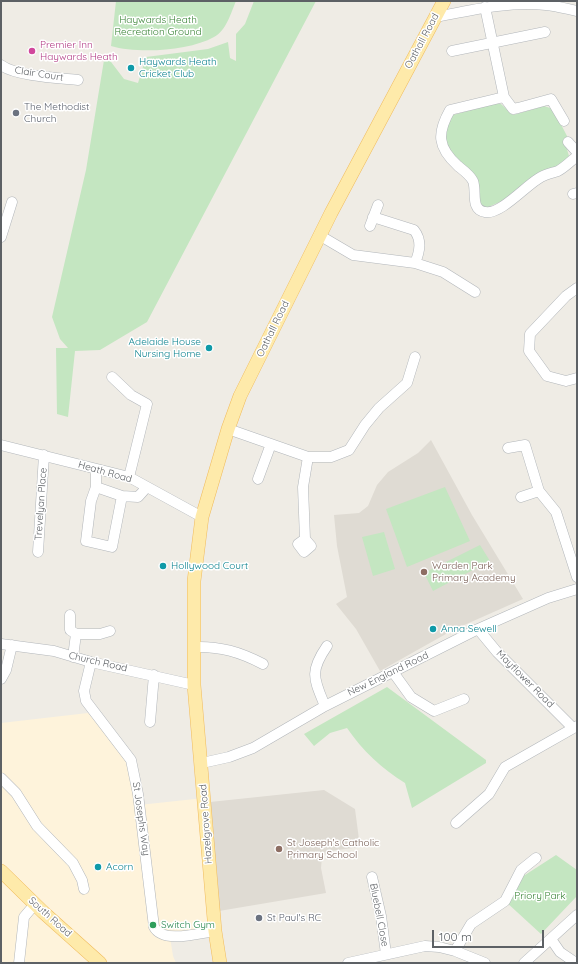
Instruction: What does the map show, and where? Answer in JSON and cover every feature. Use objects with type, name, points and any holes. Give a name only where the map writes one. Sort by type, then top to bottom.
[{"type":"main road","name":"Oathall Road","points":[[194,685],[194,582],[202,517],[228,429],[240,396],[319,235],[444,1]]},
{"type":"main road","name":"Hazelgrove Road","points":[[194,685],[202,763],[215,931],[220,963]]},
{"type":"main road","name":"South Road","points":[[1,871],[34,904],[100,963]]},
{"type":"street","points":[[436,17],[514,4],[546,5],[577,11]]},
{"type":"street","points":[[485,8],[504,97],[512,109],[529,106],[551,98],[564,121]]},
{"type":"street","points":[[452,51],[545,32]]},
{"type":"street","name":"Clair Court","points":[[1,65],[6,69],[37,75],[78,80]]},
{"type":"street","points":[[504,97],[450,110],[440,131],[442,143],[450,156],[472,180],[475,188],[476,204],[480,210],[486,212],[497,209],[526,189],[540,177],[558,171],[577,156]]},
{"type":"street","points":[[568,142],[577,152]]},
{"type":"street","points":[[1,238],[12,202]]},
{"type":"street","points":[[378,205],[372,222],[414,230],[417,233],[420,249],[415,263]]},
{"type":"street","points":[[319,235],[353,254],[415,263],[443,272],[476,292]]},
{"type":"street","points":[[577,288],[566,296],[530,334],[529,351],[547,376],[566,381],[577,378]]},
{"type":"street","points":[[228,429],[308,457],[331,457],[349,450],[379,408],[407,383],[412,375],[415,357]]},
{"type":"street","points":[[112,377],[131,395],[147,404],[129,477]]},
{"type":"street","points":[[258,479],[270,444]]},
{"type":"street","name":"Heath Road","points":[[1,445],[129,477],[202,517]]},
{"type":"street","points":[[508,448],[525,445],[539,491],[556,512],[559,533],[577,577]]},
{"type":"street","name":"Trevelyan Place","points":[[38,552],[44,455]]},
{"type":"street","points":[[305,539],[303,487],[308,457]]},
{"type":"street","points":[[96,469],[96,487],[91,501],[86,541],[112,547],[122,496]]},
{"type":"street","points":[[96,487],[122,496],[138,497],[147,487]]},
{"type":"street","points":[[521,497],[539,491]]},
{"type":"street","name":"New England Road","points":[[202,763],[229,757],[253,748],[325,706],[478,629],[548,598],[577,588]]},
{"type":"street","points":[[70,615],[70,630],[76,634],[100,634],[110,632]]},
{"type":"street","name":"Mayflower Road","points":[[478,629],[497,652],[575,727]]},
{"type":"street","points":[[73,657],[76,634]]},
{"type":"street","name":"Church Road","points":[[1,644],[54,651],[91,662],[194,685]]},
{"type":"street","points":[[1,679],[6,670],[12,645]]},
{"type":"street","points":[[325,706],[315,680],[316,661],[327,646]]},
{"type":"street","points":[[194,647],[220,647],[243,653],[262,664]]},
{"type":"street","name":"St Josephs Way","points":[[91,662],[84,691],[86,701],[131,760],[138,794],[154,927],[156,932],[162,936],[170,937],[215,931]]},
{"type":"street","points":[[393,672],[411,697],[434,711],[464,699]]},
{"type":"street","points":[[150,722],[154,675]]},
{"type":"street","points":[[456,823],[489,794],[506,767],[575,727]]},
{"type":"street","points":[[1,778],[16,793],[37,826],[73,863],[82,880],[84,889]]},
{"type":"street","points":[[455,951],[471,924],[505,901],[522,870],[536,858]]},
{"type":"street","name":"Bluebell Close","points":[[372,877],[381,916],[386,954]]},
{"type":"street","points":[[19,963],[24,917],[34,904]]},
{"type":"street","points":[[524,963],[577,915]]},
{"type":"street","points":[[551,939],[560,952],[576,963]]},
{"type":"street","points":[[348,963],[425,946],[439,947],[455,951],[485,963]]},
{"type":"shaded area","name":"Warden Park Primary Academy","points":[[431,440],[472,515],[523,599],[453,630],[380,671],[356,629],[336,604],[347,597],[337,546],[334,515],[359,513],[368,506],[377,485],[388,472],[418,453]]},
{"type":"shaded area","points":[[88,713],[122,754],[128,766],[139,805],[204,798],[215,931],[170,937],[173,956],[176,963],[1,963],[1,723]]},
{"type":"shaded area","name":"St Joseph's Catholic Primary School","points":[[324,790],[355,809],[360,847],[330,851],[322,857],[321,868],[326,893],[219,911],[210,802]]},
{"type":"green space","name":"Haywards Heath Recreation Ground","points":[[116,1],[236,1],[222,31],[204,42],[163,50],[135,50],[111,46]]},
{"type":"green space","points":[[254,1],[316,1],[147,322],[100,350],[75,351],[68,417],[57,414],[56,348],[68,348],[60,339],[52,317],[86,170],[105,54],[124,79],[138,83],[146,57],[208,49],[228,42],[230,58],[236,61],[236,34],[245,24]]},
{"type":"green space","points":[[495,103],[501,104],[513,115],[544,106],[553,109],[567,136],[566,146],[569,156],[562,164],[504,200],[484,209],[480,203],[472,172],[453,155],[445,143],[443,129],[453,115]]},
{"type":"green space","points":[[445,487],[470,541],[407,567],[386,509]]},
{"type":"green space","points":[[384,532],[395,569],[373,576],[362,537]]},
{"type":"green space","points":[[480,545],[490,561],[433,591],[424,573]]},
{"type":"green space","points":[[387,687],[486,760],[486,763],[412,808],[405,783],[388,772],[373,758],[359,744],[347,728],[330,733],[314,746],[304,734]]},
{"type":"green space","name":"Priory Park","points":[[556,855],[577,870],[577,896],[541,934],[505,901],[517,877],[525,875]]},
{"type":"place","name":"Premier Inn Haywards Heath","points":[[32,51]]},
{"type":"place","name":"Haywards Heath Cricket Club","points":[[131,68]]},
{"type":"place","name":"The Methodist Church","points":[[16,113]]},
{"type":"place","name":"Adelaide House Nursing Home","points":[[209,348]]},
{"type":"place","name":"Hollywood Court","points":[[163,566]]},
{"type":"place","name":"Warden Park Primary Academy","points":[[424,572]]},
{"type":"place","name":"Anna Sewell","points":[[433,629]]},
{"type":"place","name":"St Joseph's Catholic Primary School","points":[[279,849]]},
{"type":"place","name":"Acorn","points":[[98,867]]},
{"type":"place","name":"St Paul's RC","points":[[259,918]]},
{"type":"place","name":"Switch Gym","points":[[153,925]]}]
